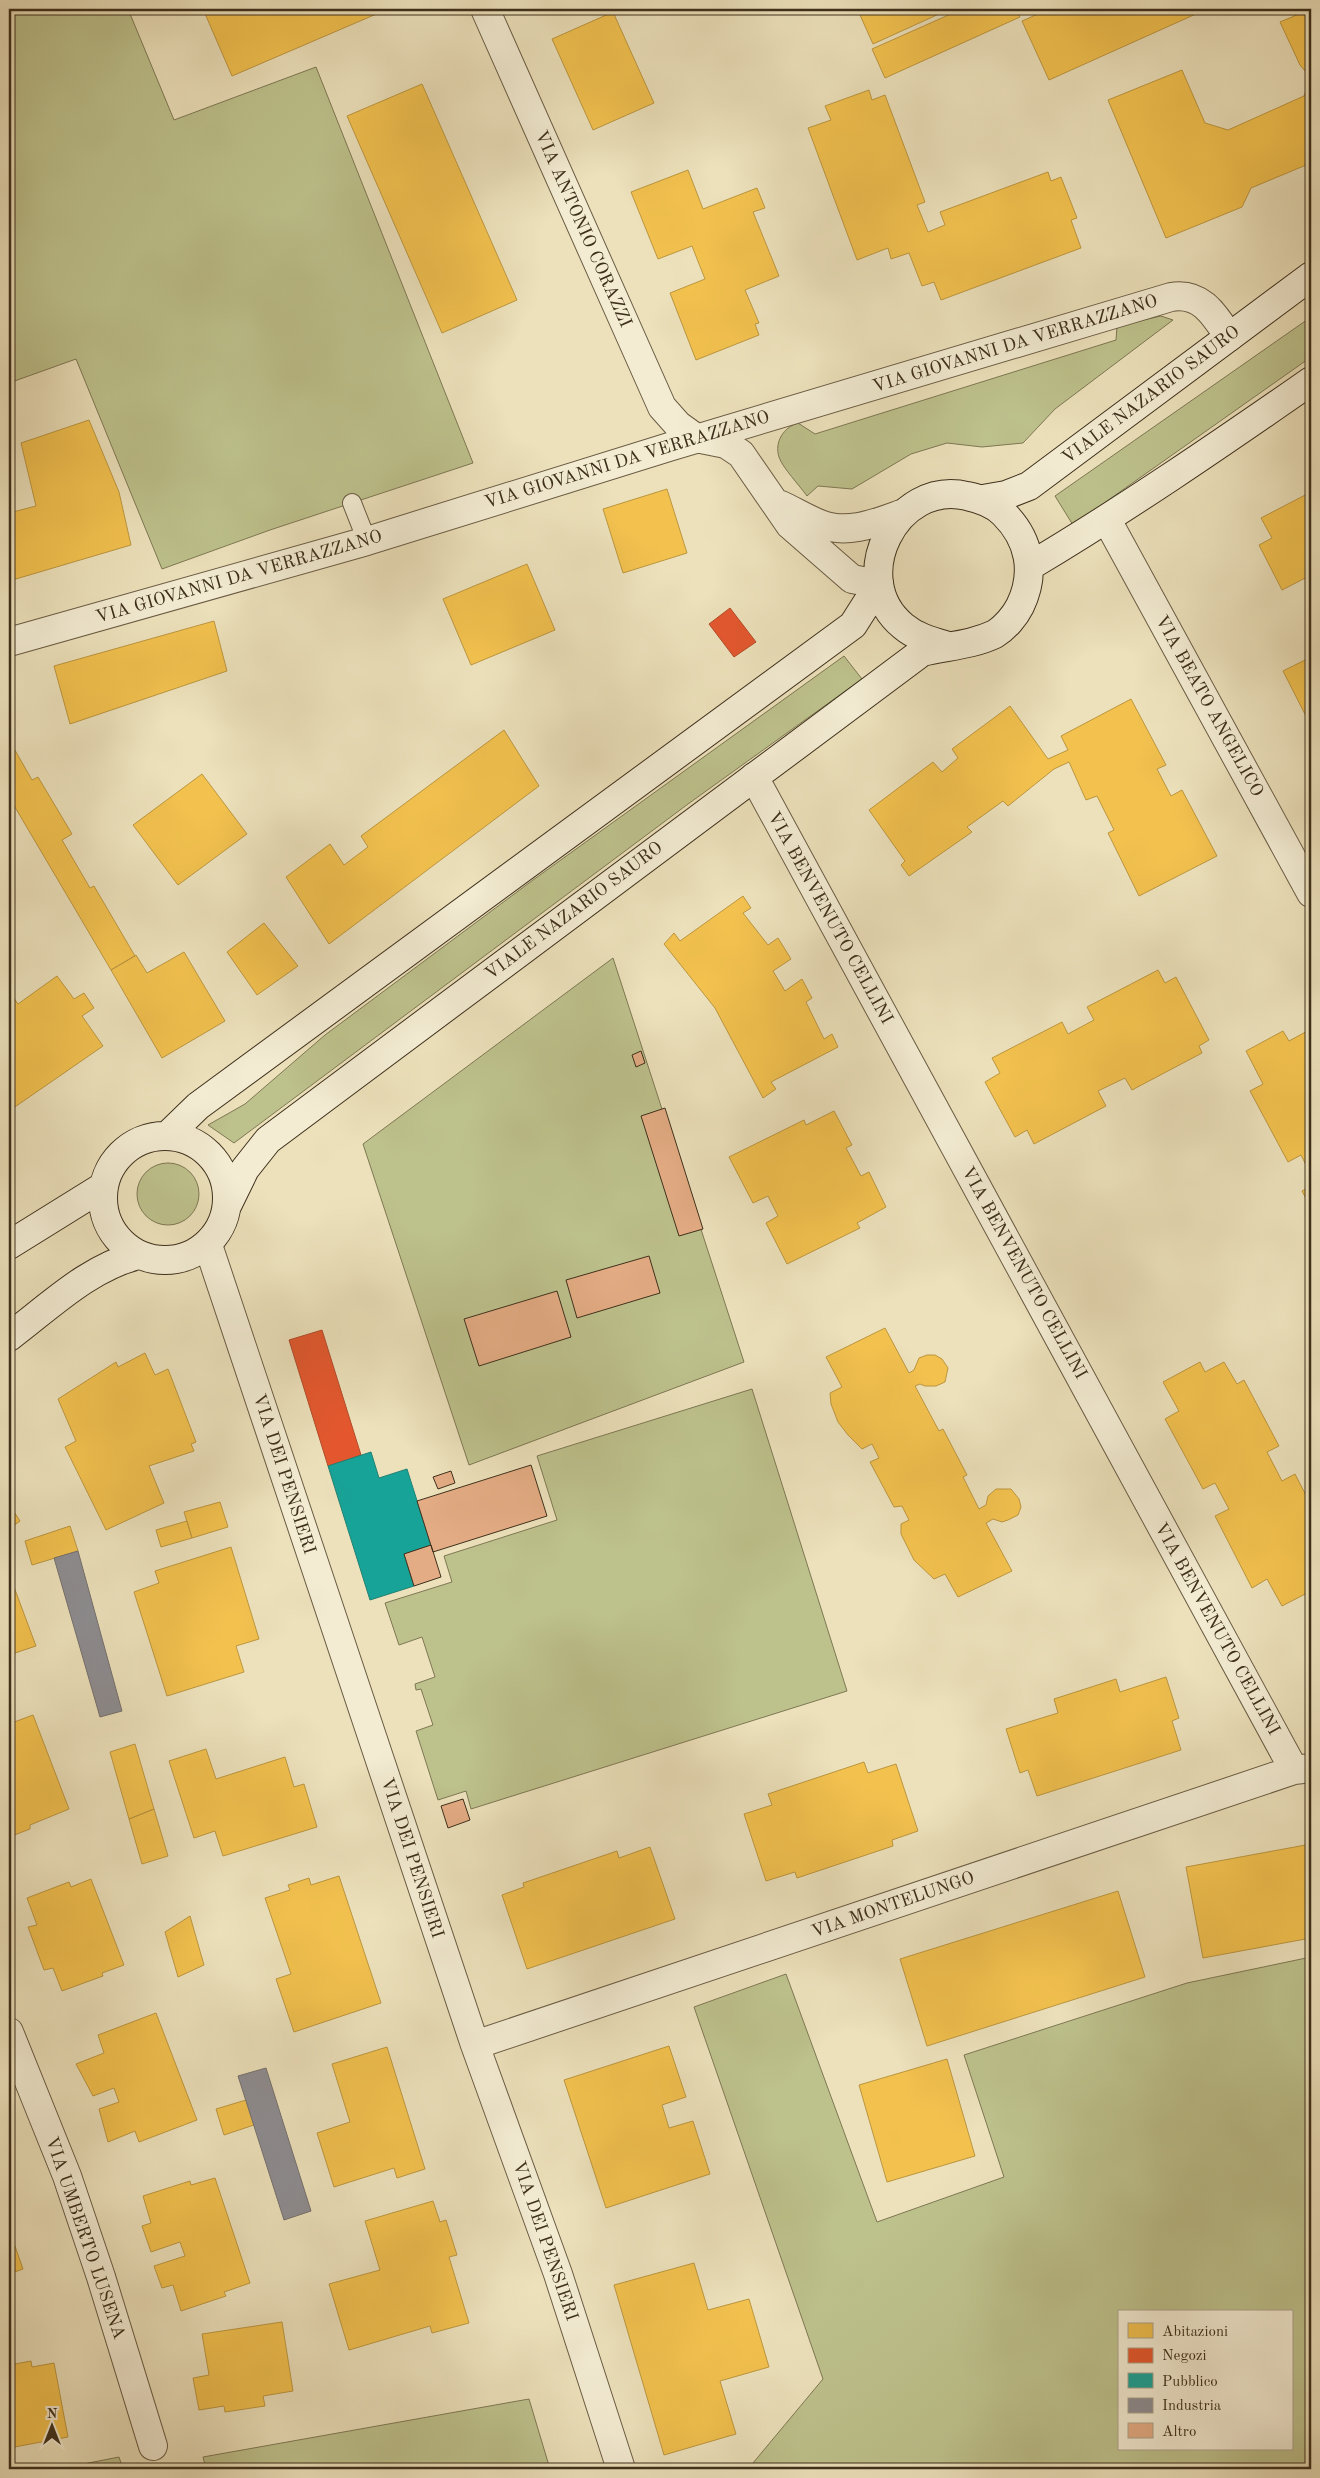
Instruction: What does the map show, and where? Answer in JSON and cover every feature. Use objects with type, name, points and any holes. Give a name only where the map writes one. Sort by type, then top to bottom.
[{"type":"street","name":"VIA ANTONIO CORAZZI","points":[[485,9],[662,407],[678,425],[696,438]]},
{"type":"street","name":"VIALE NAZARIO SAURO","points":[[983,499],[1006,495],[1029,486],[1311,276]]},
{"type":"street","name":"VIA GIOVANNI DA VERRAZZANO","points":[[9,642],[368,541],[696,438],[1171,297],[1187,296],[1205,304],[1229,337]]},
{"type":"street","points":[[1030,566],[1107,520],[1311,381]]},
{"type":"street","points":[[696,438],[734,447],[746,460],[790,526],[852,579],[879,584]]},
{"type":"street","name":"VIALE NAZARIO SAURO","points":[[227,1206],[245,1169],[268,1140],[922,652],[974,643],[997,632],[1016,615],[1027,591],[1030,566],[1026,545],[1016,526],[1001,510],[983,499],[962,494],[940,495],[920,502],[901,514],[888,532],[881,548],[878,566],[879,584],[887,607],[902,626],[922,639],[948,646]]},
{"type":"street","points":[[771,500],[821,525],[838,528],[861,527],[901,514]]},
{"type":"street","name":"VIA BEATO ANGELICO","points":[[1107,520],[1311,893]]},
{"type":"street","name":"VIALE NAZARIO SAURO","points":[[167,1136],[198,1106],[849,628],[864,610],[879,584]]},
{"type":"street","name":"VIA BENVENUTO CELLINI","points":[[754,777],[1303,1769]]},
{"type":"street","points":[[9,1337],[94,1273],[119,1261],[139,1255],[169,1260],[184,1258],[208,1246],[219,1230],[227,1206],[225,1180],[213,1157],[200,1146],[184,1138],[167,1136],[144,1139],[124,1151],[109,1170],[104,1186],[103,1205],[109,1225],[115,1236],[139,1255]]},
{"type":"street","points":[[9,1245],[104,1186]]},
{"type":"street","name":"VIA DEI PENSIERI","points":[[208,1246],[475,2045],[558,2274],[621,2469]]},
{"type":"street","name":"VIA MONTELUNGO","points":[[475,2045],[1303,1769]]},
{"type":"street","name":"VIA UMBERTO LUSENA","points":[[9,2032],[67,2176],[101,2277],[153,2446]]},
{"type":"lane","points":[[352,503],[368,541]]},
{"type":"green space","points":[[9,9],[128,9],[174,120],[316,67],[473,463],[270,530],[162,569],[76,359],[9,383]]},
{"type":"green space","points":[[1161,316],[1173,320],[1055,409],[1023,443],[982,447],[947,443],[911,454],[852,489],[818,486],[807,496],[787,471],[779,457],[778,446],[781,436],[788,428],[798,423],[815,434],[1116,340],[1117,326]]},
{"type":"green space","points":[[1311,317],[1311,357],[1073,525],[1055,496]]},
{"type":"green space","points":[[844,656],[862,679],[688,804],[234,1143],[208,1125],[245,1104],[325,1035],[533,880]]},
{"type":"green space","points":[[613,958],[744,1362],[469,1465],[363,1144]]},
{"type":"green space","points":[[162,1163],[174,1163],[190,1172],[197,1182],[199,1194],[197,1206],[190,1216],[174,1225],[162,1225],[151,1220],[142,1211],[137,1200],[137,1188],[142,1177],[151,1168]]},
{"type":"green space","points":[[752,1389],[847,1691],[471,1809],[466,1791],[438,1800],[416,1731],[433,1725],[421,1689],[416,1690],[415,1684],[435,1677],[422,1637],[399,1645],[385,1603],[452,1582],[444,1556],[557,1520],[537,1456]]},
{"type":"green space","points":[[1311,1957],[1311,2469],[748,2469],[823,2379],[694,2007],[786,1974],[877,2222],[1004,2177],[964,2055],[1187,1983]]},
{"type":"green space","points":[[529,2399],[550,2469],[206,2469],[203,2457]]},
{"type":"green space","points":[[119,2457],[123,2469],[58,2469]]},
{"type":"building: Abitazioni","points":[[203,9],[388,9],[232,76]]},
{"type":"building: Abitazioni","points":[[873,9],[950,9],[873,44],[860,15]]},
{"type":"building: Abitazioni","points":[[962,9],[1016,9],[1020,17],[885,78],[872,49]]},
{"type":"building: Abitazioni","points":[[1049,9],[1207,9],[1049,80],[1022,21]]},
{"type":"building: Abitazioni","points":[[1311,9],[1311,78],[1300,65],[1280,22]]},
{"type":"building: Abitazioni","points":[[613,12],[654,103],[593,130],[552,39]]},
{"type":"building: Abitazioni","points":[[1182,70],[1205,123],[1228,130],[1304,96],[1311,79],[1311,163],[1251,188],[1242,207],[1166,238],[1108,100]]},
{"type":"building: Abitazioni","points":[[422,84],[517,300],[442,333],[347,116]]},
{"type":"building: Abitazioni","points":[[869,90],[872,100],[885,95],[925,202],[917,205],[928,232],[945,225],[940,212],[1048,172],[1051,181],[1061,177],[1077,218],[1071,220],[1081,248],[941,300],[934,282],[922,286],[909,253],[891,259],[888,248],[857,260],[808,128],[831,120],[825,106]]},
{"type":"building: Abitazioni","points":[[688,170],[703,209],[757,188],[765,208],[753,212],[779,276],[745,290],[759,323],[755,324],[759,335],[696,360],[670,293],[705,279],[692,246],[658,259],[631,192]]},
{"type":"building: Abitazioni","points":[[89,420],[119,492],[131,545],[9,581],[9,513],[36,506],[21,443]]},
{"type":"building: Abitazioni","points":[[667,489],[687,553],[623,573],[603,509]]},
{"type":"building: Abitazioni","points":[[1311,492],[1311,575],[1282,590],[1259,545],[1272,538],[1261,518]]},
{"type":"building: Abitazioni","points":[[527,564],[555,630],[471,665],[443,599]]},
{"type":"building: Abitazioni","points":[[214,621],[227,671],[70,724],[54,666]]},
{"type":"building: Abitazioni","points":[[1311,657],[1311,726],[1283,671]]},
{"type":"building: Abitazioni","points":[[1131,699],[1166,765],[1157,769],[1171,796],[1182,790],[1217,856],[1139,896],[1108,833],[1114,830],[1097,796],[1086,800],[1069,762],[1054,769],[1008,806],[1003,801],[967,827],[972,832],[909,876],[901,865],[905,861],[869,810],[933,762],[942,772],[958,758],[952,749],[1010,706],[1048,759],[1068,750],[1061,736]]},
{"type":"building: Abitazioni","points":[[504,730],[539,786],[329,944],[286,877],[330,844],[344,865],[368,847],[361,836]]},
{"type":"building: Abitazioni","points":[[12,745],[32,780],[38,777],[72,834],[62,840],[90,888],[94,886],[135,956],[111,970],[9,797],[9,747]]},
{"type":"building: Abitazioni","points":[[202,774],[247,834],[178,885],[133,825]]},
{"type":"building: Abitazioni","points":[[743,896],[751,908],[743,913],[768,945],[778,938],[791,959],[773,971],[785,991],[802,979],[812,998],[806,1002],[824,1039],[832,1034],[838,1047],[771,1082],[776,1089],[763,1098],[715,1008],[664,944],[674,933],[680,941]]},
{"type":"building: Abitazioni","points":[[264,923],[298,966],[257,995],[227,952]]},
{"type":"building: Abitazioni","points":[[184,952],[225,1021],[162,1058],[111,970],[136,955],[147,973]]},
{"type":"building: Abitazioni","points":[[1158,970],[1165,983],[1176,977],[1209,1040],[1199,1046],[1202,1053],[1132,1090],[1125,1078],[1098,1091],[1106,1106],[1034,1144],[1027,1130],[1015,1137],[985,1082],[1000,1073],[992,1058],[1062,1022],[1068,1034],[1094,1020],[1087,1007]]},
{"type":"building: Abitazioni","points":[[57,976],[74,999],[84,993],[94,1008],[82,1016],[103,1046],[9,1111],[9,991],[18,1004]]},
{"type":"building: Abitazioni","points":[[1311,1029],[1311,1175],[1301,1155],[1288,1162],[1250,1091],[1263,1084],[1246,1051],[1283,1031],[1289,1041]]},
{"type":"building: Abitazioni","points":[[834,1111],[852,1145],[846,1148],[861,1176],[869,1172],[886,1207],[857,1223],[860,1228],[787,1264],[766,1223],[778,1216],[768,1196],[753,1203],[729,1157],[804,1120],[806,1125]]},
{"type":"building: Abitazioni","points":[[1311,1186],[1311,1208],[1302,1191]]},
{"type":"building: Abitazioni","points":[[885,1328],[909,1373],[914,1370],[919,1358],[927,1355],[935,1355],[942,1359],[948,1368],[945,1382],[936,1386],[920,1384],[915,1386],[939,1431],[943,1429],[967,1475],[963,1477],[979,1509],[986,1505],[988,1496],[996,1489],[1011,1489],[1019,1499],[1021,1507],[1018,1515],[1002,1522],[993,1519],[986,1523],[1012,1571],[958,1597],[945,1574],[934,1579],[914,1560],[901,1534],[901,1524],[909,1520],[902,1506],[894,1507],[870,1462],[879,1458],[872,1444],[862,1449],[838,1422],[831,1404],[830,1393],[842,1387],[826,1357]]},
{"type":"building: Abitazioni","points":[[145,1353],[155,1375],[168,1369],[196,1442],[191,1444],[194,1451],[149,1466],[164,1503],[106,1530],[65,1447],[76,1441],[58,1399],[116,1362],[118,1367]]},
{"type":"building: Abitazioni","points":[[1200,1362],[1205,1372],[1224,1362],[1237,1384],[1244,1380],[1279,1446],[1267,1452],[1282,1481],[1295,1474],[1311,1505],[1311,1591],[1282,1606],[1267,1579],[1252,1588],[1215,1516],[1229,1509],[1215,1483],[1203,1489],[1165,1419],[1179,1411],[1163,1382]]},
{"type":"building: Abitazioni","points":[[220,1502],[228,1527],[192,1538],[184,1512]]},
{"type":"building: Abitazioni","points":[[9,1504],[20,1521],[9,1529]]},
{"type":"building: Abitazioni","points":[[187,1521],[192,1538],[161,1547],[156,1530]]},
{"type":"building: Abitazioni","points":[[70,1526],[78,1551],[32,1565],[25,1541]]},
{"type":"building: Abitazioni","points":[[231,1547],[259,1639],[236,1646],[244,1672],[167,1696],[134,1592],[159,1583],[155,1571]]},
{"type":"building: Abitazioni","points":[[9,1579],[11,1579],[36,1646],[9,1655]]},
{"type":"building: Abitazioni","points":[[1166,1677],[1179,1718],[1172,1721],[1181,1750],[1037,1796],[1028,1770],[1020,1773],[1006,1729],[1058,1713],[1054,1699],[1116,1679],[1120,1692]]},
{"type":"building: Abitazioni","points":[[33,1715],[69,1809],[30,1825],[30,1829],[9,1837],[9,1724]]},
{"type":"building: Abitazioni","points":[[135,1744],[154,1809],[129,1819],[110,1752]]},
{"type":"building: Abitazioni","points":[[206,1749],[216,1779],[285,1757],[294,1787],[304,1784],[317,1827],[223,1856],[215,1831],[194,1838],[169,1761]]},
{"type":"building: Abitazioni","points":[[864,1762],[868,1773],[896,1764],[918,1831],[892,1840],[893,1846],[797,1878],[795,1872],[766,1881],[744,1814],[772,1805],[768,1794]]},
{"type":"building: Abitazioni","points":[[154,1809],[168,1856],[142,1864],[129,1819]]},
{"type":"building: Abitazioni","points":[[1311,1844],[1311,1938],[1203,1958],[1186,1867]]},
{"type":"building: Abitazioni","points":[[650,1847],[675,1919],[527,1969],[502,1895],[524,1887],[523,1883],[617,1851],[619,1858]]},
{"type":"building: Abitazioni","points":[[339,1876],[381,2003],[294,2032],[276,1979],[291,1974],[265,1898],[290,1890],[288,1885],[309,1878],[311,1885]]},
{"type":"building: Abitazioni","points":[[91,1879],[124,1965],[102,1973],[103,1976],[62,1991],[53,1968],[44,1970],[28,1927],[37,1925],[27,1898],[69,1882],[71,1887]]},
{"type":"building: Abitazioni","points":[[1118,1891],[1145,1977],[927,2046],[900,1959]]},
{"type":"building: Abitazioni","points":[[190,1916],[204,1965],[178,1977],[165,1932]]},
{"type":"building: Abitazioni","points":[[156,2013],[197,2120],[139,2142],[135,2131],[108,2142],[99,2109],[119,2102],[114,2088],[93,2096],[76,2064],[104,2053],[98,2035]]},
{"type":"building: Abitazioni","points":[[669,2046],[686,2097],[662,2105],[669,2128],[693,2121],[710,2174],[606,2208],[564,2080]]},
{"type":"building: Abitazioni","points":[[387,2047],[425,2169],[397,2178],[394,2168],[334,2187],[317,2133],[350,2122],[332,2064]]},
{"type":"building: Abitazioni","points":[[947,2059],[975,2156],[887,2182],[859,2085]]},
{"type":"building: Abitazioni","points":[[246,2100],[254,2125],[224,2135],[216,2109]]},
{"type":"building: Abitazioni","points":[[215,2178],[250,2283],[224,2292],[226,2296],[181,2311],[173,2285],[162,2288],[154,2266],[185,2256],[180,2242],[151,2252],[142,2226],[151,2223],[143,2196],[190,2181],[191,2185]]},
{"type":"building: Abitazioni","points":[[433,2201],[440,2222],[446,2220],[457,2255],[449,2257],[469,2323],[432,2333],[430,2326],[349,2350],[329,2284],[380,2270],[365,2221]]},
{"type":"building: Abitazioni","points":[[9,2229],[23,2269],[9,2274]]},
{"type":"building: Abitazioni","points":[[694,2263],[708,2310],[749,2299],[769,2367],[720,2381],[736,2434],[664,2455],[614,2285]]},
{"type":"building: Abitazioni","points":[[282,2322],[293,2391],[263,2396],[265,2406],[225,2412],[224,2406],[199,2410],[193,2378],[209,2375],[202,2334]]},
{"type":"building: Abitazioni","points":[[14,2360],[15,2364],[31,2361],[32,2367],[54,2363],[68,2437],[9,2448],[9,2361]]},
{"type":"building: Negozi","points":[[730,608],[756,642],[734,657],[709,624]]},
{"type":"building: Negozi","points":[[322,1330],[361,1455],[328,1466],[289,1340]]},
{"type":"building: Pubblico","points":[[371,1452],[379,1478],[407,1469],[431,1545],[404,1554],[414,1586],[370,1600],[328,1466]]},
{"type":"building: Industria","points":[[78,1551],[122,1711],[100,1717],[54,1558]]},
{"type":"building: Industria","points":[[266,2068],[311,2211],[284,2220],[238,2076]]},
{"type":"building: Altro","points":[[641,1051],[645,1063],[636,1067],[632,1055]]},
{"type":"building: Altro","points":[[665,1108],[703,1229],[679,1236],[641,1116]]},
{"type":"building: Altro","points":[[649,1256],[660,1293],[577,1318],[566,1280]]},
{"type":"building: Altro","points":[[557,1291],[571,1337],[479,1366],[464,1319]]},
{"type":"building: Altro","points":[[531,1465],[547,1516],[433,1552],[417,1501]]},
{"type":"building: Altro","points":[[451,1471],[455,1483],[438,1489],[433,1477]]},
{"type":"building: Altro","points":[[431,1545],[441,1577],[414,1586],[404,1554]]},
{"type":"building: Altro","points":[[463,1799],[470,1820],[448,1828],[441,1806]]}]
